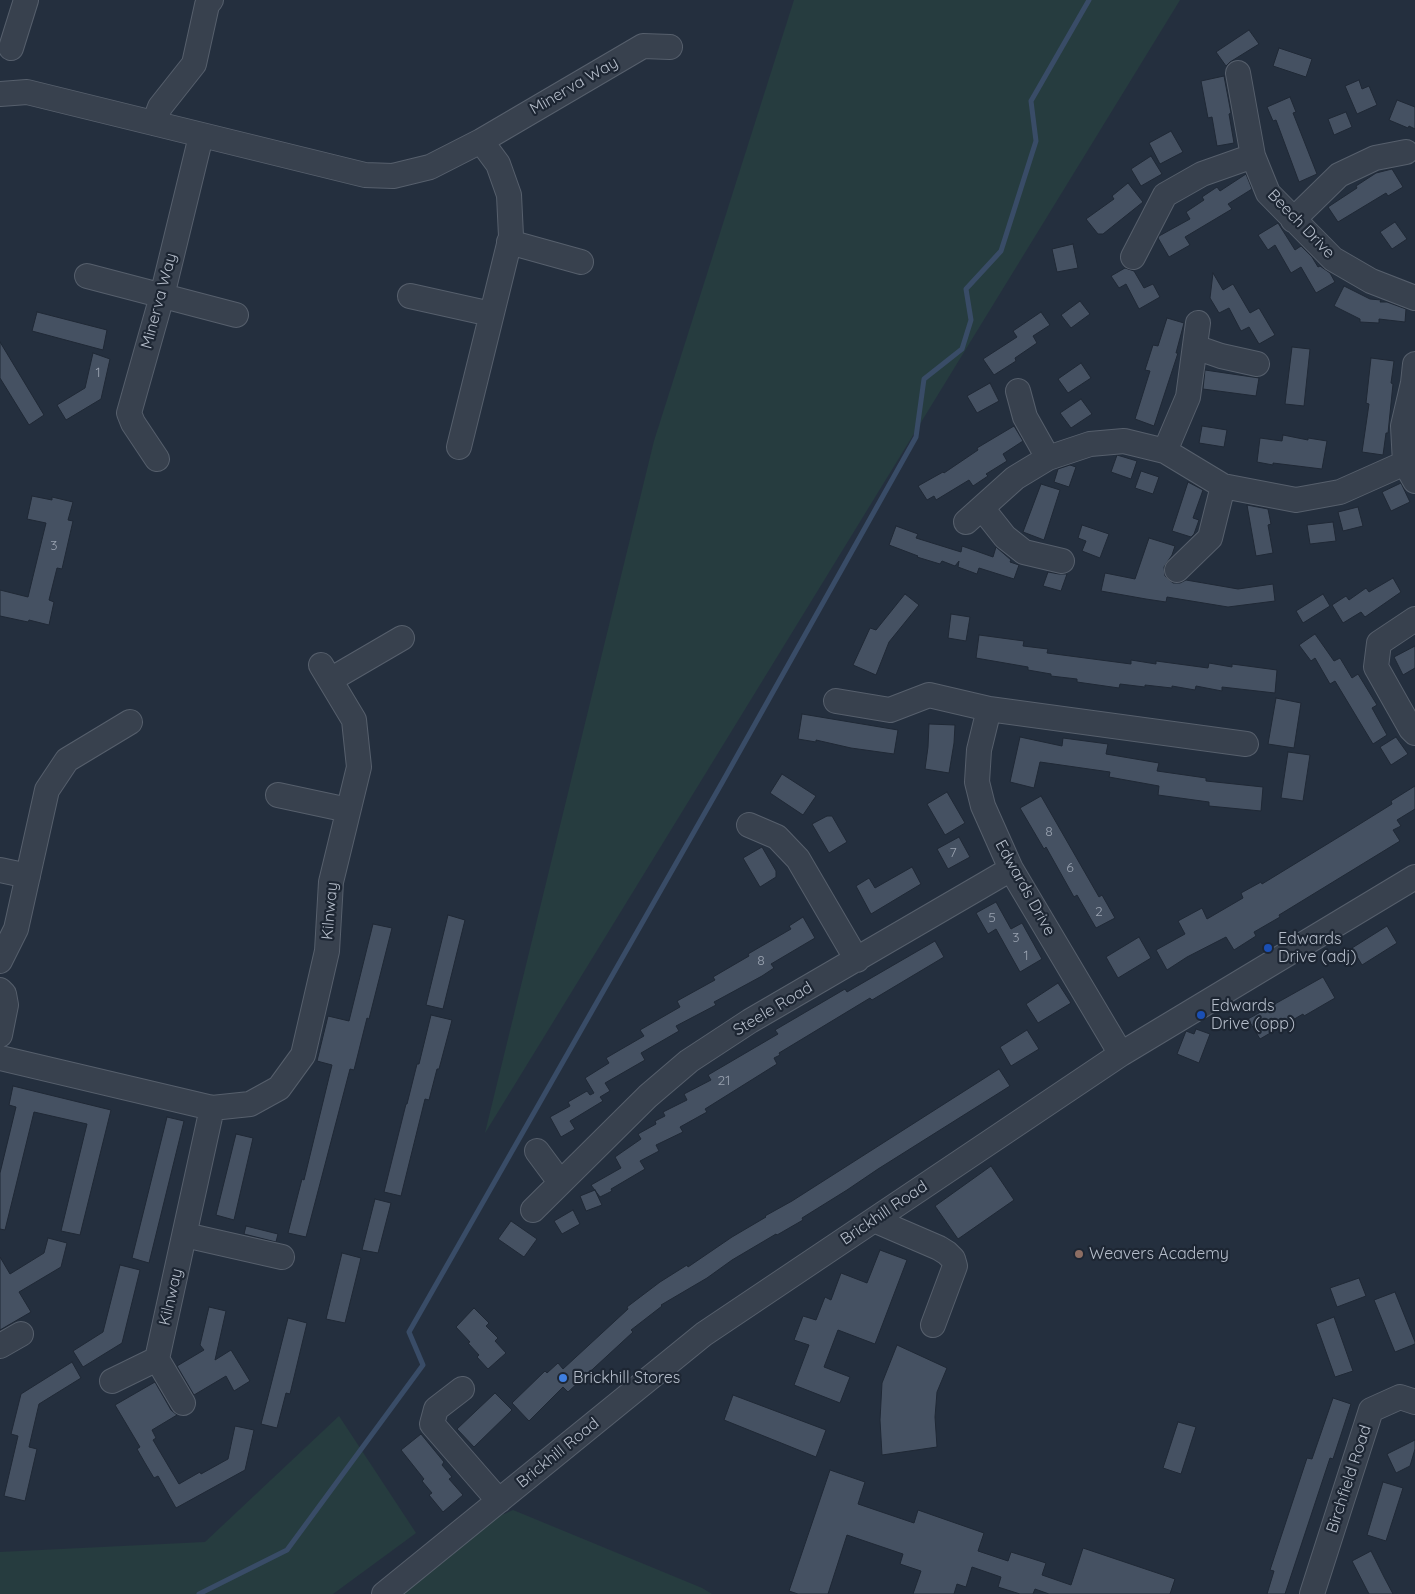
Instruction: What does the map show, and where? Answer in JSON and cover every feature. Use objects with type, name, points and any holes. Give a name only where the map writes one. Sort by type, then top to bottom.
[{"type":"street","points":[[11,48],[26,0]]},
{"type":"street","points":[[154,123],[160,107],[194,64],[207,5],[211,0]]},
{"type":"street","name":"Minerva Way","points":[[0,94],[26,92],[365,175],[393,176],[430,167],[481,141],[643,46],[670,47]]},
{"type":"street","name":"Beech Drive","points":[[1238,74],[1253,156],[1268,193],[1333,259],[1371,281],[1415,298]]},
{"type":"street","name":"Minerva Way","points":[[157,459],[133,424],[128,413],[162,296],[200,136]]},
{"type":"street","points":[[459,447],[511,236],[509,196],[498,164],[481,141]]},
{"type":"street","points":[[1293,220],[1339,175],[1375,158],[1406,152]]},
{"type":"street","points":[[1133,257],[1165,196],[1202,174],[1253,156]]},
{"type":"street","points":[[509,242],[581,262]]},
{"type":"street","points":[[86,276],[236,315]]},
{"type":"street","points":[[410,296],[492,314]]},
{"type":"street","points":[[1165,451],[1188,397],[1198,323]]},
{"type":"street","points":[[1195,347],[1221,356],[1257,364]]},
{"type":"street","points":[[1062,561],[1024,552],[974,514],[1015,478],[1048,458],[1090,444],[1124,441],[1165,451],[1223,486],[1296,500],[1340,492],[1410,472],[1403,426],[1414,377]]},
{"type":"street","points":[[1018,391],[1025,417],[1048,458]]},
{"type":"street","points":[[1177,570],[1210,538],[1223,486]]},
{"type":"street","points":[[1415,619],[1379,643],[1376,666],[1415,733]]},
{"type":"street","name":"Kilnway","points":[[1,1064],[212,1108],[250,1104],[279,1088],[304,1054],[327,951],[331,882],[359,767],[354,720],[325,672],[402,638]]},
{"type":"street","points":[[836,700],[890,710],[929,695],[989,710],[1246,744]]},
{"type":"street","name":"Edwards Drive","points":[[989,710],[979,750],[976,782],[983,806],[1011,869],[1120,1054]]},
{"type":"street","points":[[0,961],[16,930],[47,790],[67,760],[130,722]]},
{"type":"street","points":[[278,795],[348,810]]},
{"type":"street","points":[[749,825],[777,837],[798,859],[857,960]]},
{"type":"street","name":"Steele Road","points":[[533,1210],[648,1096],[689,1062],[750,1020],[857,960],[1011,869]]},
{"type":"street","points":[[0,870],[28,876]]},
{"type":"street","name":"Brickhill Road","points":[[384,1594],[704,1334],[1120,1054],[1415,877]]},
{"type":"street","points":[[0,990],[4,994],[6,1005],[0,1035]]},
{"type":"street","name":"Kilnway","points":[[157,1359],[212,1108]]},
{"type":"street","points":[[537,1151],[560,1182]]},
{"type":"street","points":[[874,1220],[939,1248],[948,1253],[953,1259],[952,1274],[934,1325]]},
{"type":"street","points":[[185,1235],[282,1257]]},
{"type":"street","points":[[0,1346],[21,1334]]},
{"type":"street","points":[[112,1381],[157,1359],[183,1403]]},
{"type":"street","points":[[462,1389],[436,1409],[432,1424],[499,1501]]},
{"type":"street","name":"Birchfield Road","points":[[1312,1594],[1371,1410],[1400,1397],[1415,1402]]},
{"type":"green space","points":[[794,0],[1180,0],[485,1133],[654,441]]},
{"type":"green space","points":[[339,1416],[416,1533],[333,1594],[0,1594],[0,1552],[205,1542]]},
{"type":"green space","points":[[513,1510],[702,1588],[712,1594],[398,1594],[493,1519]]},
{"type":"building","points":[[1249,30],[1259,44],[1226,66],[1216,52]]},
{"type":"building","points":[[1279,48],[1312,59],[1306,77],[1273,66]]},
{"type":"building","points":[[1224,76],[1234,143],[1217,146],[1212,117],[1208,118],[1201,81]]},
{"type":"building","points":[[1359,80],[1362,89],[1369,86],[1377,105],[1357,114],[1345,86]]},
{"type":"building","points":[[1290,97],[1296,112],[1293,113],[1317,174],[1299,182],[1276,120],[1273,121],[1267,107]]},
{"type":"building","points":[[1397,100],[1415,107],[1415,129],[1389,120]]},
{"type":"building","points":[[1346,112],[1352,127],[1334,135],[1328,119]]},
{"type":"building","points":[[1171,131],[1183,152],[1160,164],[1149,143]]},
{"type":"building","points":[[1151,156],[1162,174],[1141,186],[1131,169]]},
{"type":"building","points":[[1392,169],[1403,187],[1388,196],[1386,193],[1338,222],[1328,207],[1376,173]]},
{"type":"building","points":[[1246,174],[1252,189],[1228,204],[1232,209],[1185,237],[1190,245],[1169,257],[1158,238],[1159,236],[1190,219],[1186,212],[1204,200],[1202,197],[1217,187],[1220,191]]},
{"type":"building","points":[[1128,183],[1143,202],[1103,234],[1098,234],[1086,219],[1114,199],[1112,196]]},
{"type":"building","points":[[1395,222],[1407,239],[1392,249],[1380,232]]},
{"type":"building","points":[[1278,223],[1295,250],[1301,246],[1312,257],[1318,267],[1320,266],[1330,273],[1335,282],[1316,293],[1301,267],[1291,273],[1275,245],[1268,250],[1258,235]]},
{"type":"building","points":[[1073,244],[1078,268],[1057,272],[1052,249]]},
{"type":"building","points":[[1125,268],[1134,271],[1144,288],[1153,284],[1160,297],[1139,309],[1126,284],[1119,288],[1111,276]]},
{"type":"building","points":[[1213,273],[1223,290],[1233,284],[1250,313],[1259,308],[1275,335],[1259,344],[1249,327],[1241,331],[1229,308],[1219,313],[1210,298]]},
{"type":"building","points":[[1344,286],[1370,299],[1381,300],[1380,302],[1387,302],[1406,309],[1405,322],[1379,319],[1379,323],[1360,322],[1360,319],[1334,306]]},
{"type":"building","points":[[1080,301],[1090,314],[1071,328],[1061,315]]},
{"type":"building","points":[[37,312],[107,330],[103,350],[32,331]]},
{"type":"building","points":[[1041,312],[1050,325],[1033,336],[1037,343],[1015,358],[1016,361],[994,375],[983,359],[1017,337],[1013,331]]},
{"type":"building","points":[[1167,318],[1184,323],[1176,353],[1178,353],[1154,426],[1135,419],[1150,371],[1145,370],[1153,345],[1158,346]]},
{"type":"building","points":[[0,342],[44,415],[29,425],[0,378]]},
{"type":"building","points":[[1292,347],[1310,349],[1304,406],[1285,404]]},
{"type":"building","points":[[93,353],[110,359],[101,399],[66,420],[57,405],[85,388]]},
{"type":"building","points":[[1371,358],[1394,361],[1388,433],[1386,433],[1383,455],[1362,452],[1369,404],[1366,403]]},
{"type":"building","points":[[1081,363],[1091,378],[1068,393],[1058,379]]},
{"type":"building","points":[[1205,370],[1259,378],[1256,396],[1203,389]]},
{"type":"building","points":[[990,383],[999,401],[977,413],[967,396]]},
{"type":"building","points":[[1081,399],[1092,414],[1071,428],[1060,413]]},
{"type":"building","points":[[1014,426],[1023,441],[1003,454],[1007,461],[986,474],[988,476],[973,486],[969,480],[936,500],[934,496],[927,500],[918,486],[944,473],[978,450],[977,448]]},
{"type":"building","points":[[1202,426],[1227,430],[1224,447],[1199,443]]},
{"type":"building","points":[[1283,435],[1308,440],[1308,438],[1327,441],[1322,469],[1257,462],[1260,438],[1282,441]]},
{"type":"building","points":[[1117,455],[1137,461],[1131,479],[1111,472]]},
{"type":"building","points":[[1070,465],[1076,467],[1069,487],[1054,482],[1058,469]]},
{"type":"building","points":[[1141,471],[1159,477],[1153,494],[1135,488]]},
{"type":"building","points":[[1188,482],[1203,490],[1193,518],[1199,520],[1191,537],[1172,531]]},
{"type":"building","points":[[1401,483],[1410,502],[1391,511],[1382,492]]},
{"type":"building","points":[[1041,484],[1060,490],[1044,540],[1023,532]]},
{"type":"building","points":[[32,496],[52,500],[52,497],[73,502],[68,520],[73,521],[62,569],[57,568],[49,600],[54,602],[49,625],[0,616],[0,590],[28,597],[46,523],[27,519]]},
{"type":"building","points":[[1247,505],[1268,509],[1271,524],[1268,525],[1273,553],[1256,556]]},
{"type":"building","points":[[1358,507],[1363,526],[1343,531],[1338,512]]},
{"type":"building","points":[[1333,522],[1336,541],[1310,544],[1307,525]]},
{"type":"building","points":[[1082,525],[1109,534],[1100,558],[1082,551],[1086,541],[1078,538]]},
{"type":"building","points":[[896,526],[918,534],[916,538],[961,552],[962,546],[993,557],[996,547],[1011,560],[1010,562],[1019,565],[1014,579],[979,568],[977,574],[958,567],[959,561],[955,566],[942,561],[940,564],[889,545]]},
{"type":"building","points":[[1149,538],[1175,546],[1172,555],[1164,567],[1165,576],[1173,583],[1180,583],[1186,580],[1238,589],[1273,584],[1275,601],[1228,607],[1167,597],[1166,602],[1101,591],[1105,573],[1135,579]]},
{"type":"building","points":[[1048,572],[1067,574],[1061,591],[1043,586]]},
{"type":"building","points":[[1393,578],[1401,592],[1365,617],[1361,612],[1343,623],[1332,605],[1346,596],[1349,600],[1366,588],[1369,592]]},
{"type":"building","points":[[905,594],[919,605],[889,642],[876,675],[853,665],[870,628],[876,630]]},
{"type":"building","points":[[1323,594],[1330,606],[1303,623],[1296,611]]},
{"type":"building","points":[[951,614],[970,617],[966,641],[948,638]]},
{"type":"building","points":[[1315,634],[1334,661],[1340,658],[1352,678],[1358,674],[1377,705],[1372,708],[1387,735],[1373,744],[1335,681],[1330,684],[1315,658],[1311,661],[1299,645]]},
{"type":"building","points":[[979,635],[1024,641],[1023,646],[1048,649],[1047,653],[1131,664],[1131,660],[1156,664],[1156,661],[1208,668],[1209,663],[1232,667],[1232,664],[1277,670],[1275,693],[1222,687],[1222,691],[1196,686],[1195,690],[1172,686],[1172,688],[1145,685],[1145,687],[1120,684],[1119,688],[1077,682],[1077,679],[1051,676],[1051,674],[1028,670],[1028,667],[976,658]]},
{"type":"building","points":[[1415,646],[1415,668],[1403,675],[1394,657]]},
{"type":"building","points":[[1276,698],[1301,703],[1294,748],[1268,744]]},
{"type":"building","points":[[802,714],[898,730],[894,754],[851,748],[816,740],[816,742],[798,739]]},
{"type":"building","points":[[929,724],[955,725],[949,773],[925,769]]},
{"type":"building","points":[[1020,737],[1062,746],[1063,738],[1108,744],[1106,754],[1159,763],[1157,771],[1206,778],[1206,781],[1263,787],[1261,811],[1209,806],[1209,802],[1158,795],[1159,786],[1109,777],[1110,772],[1040,762],[1034,788],[1010,782]]},
{"type":"building","points":[[1396,737],[1408,754],[1391,765],[1380,747]]},
{"type":"building","points":[[1288,752],[1310,755],[1303,801],[1281,798]]},
{"type":"building","points":[[782,774],[816,796],[803,815],[770,793]]},
{"type":"building","points":[[1415,786],[1415,809],[1397,820],[1401,826],[1393,830],[1400,841],[1279,915],[1280,917],[1254,932],[1256,936],[1234,950],[1226,937],[1187,957],[1167,970],[1156,950],[1185,934],[1178,921],[1202,908],[1207,919],[1243,898],[1241,893],[1261,882],[1262,884],[1347,832],[1392,804],[1391,801]]},
{"type":"building","points":[[947,792],[965,823],[945,835],[927,804]]},
{"type":"building","points":[[1041,796],[1099,897],[1102,895],[1115,918],[1096,928],[1077,895],[1074,897],[1046,847],[1044,849],[1020,808]]},
{"type":"building","points":[[827,816],[832,816],[847,842],[829,853],[812,824]]},
{"type":"building","points":[[959,837],[970,857],[948,869],[937,849]]},
{"type":"building","points":[[762,847],[776,871],[776,877],[760,887],[743,858]]},
{"type":"building","points":[[912,867],[921,884],[871,914],[856,886],[869,878],[875,888]]},
{"type":"building","points":[[996,902],[1011,929],[1022,923],[1042,959],[1020,972],[996,929],[988,934],[976,913]]},
{"type":"building","points":[[448,915],[465,920],[443,1009],[426,1005]]},
{"type":"building","points":[[803,917],[815,938],[771,964],[774,968],[762,976],[714,1002],[716,1005],[676,1026],[679,1031],[641,1053],[645,1060],[605,1083],[610,1091],[600,1097],[603,1101],[570,1121],[575,1129],[561,1137],[550,1117],[570,1106],[568,1102],[587,1091],[590,1095],[594,1093],[585,1078],[609,1063],[606,1058],[644,1036],[640,1030],[680,1007],[677,1001],[715,980],[713,977],[791,929],[789,926]]},
{"type":"building","points":[[373,924],[392,928],[369,1019],[367,1018],[354,1070],[350,1069],[306,1237],[288,1233],[302,1179],[304,1180],[332,1065],[317,1061],[328,1016],[349,1021]]},
{"type":"building","points":[[1387,926],[1397,943],[1362,965],[1352,948]]},
{"type":"building","points":[[1139,937],[1151,958],[1118,978],[1106,957]]},
{"type":"building","points":[[935,941],[944,957],[872,1000],[870,998],[779,1053],[780,1055],[774,1058],[777,1064],[705,1109],[707,1112],[680,1127],[683,1132],[656,1145],[659,1151],[640,1161],[645,1169],[611,1189],[612,1191],[600,1197],[591,1185],[621,1168],[615,1157],[641,1139],[638,1134],[656,1124],[655,1121],[665,1116],[663,1112],[687,1100],[684,1094],[711,1080],[708,1075],[778,1034],[775,1030],[845,989],[847,992]]},
{"type":"building","points":[[1323,977],[1335,998],[1260,1039],[1248,1019]]},
{"type":"building","points":[[1058,983],[1071,1003],[1038,1023],[1026,1004]]},
{"type":"building","points":[[431,1015],[452,1020],[429,1100],[425,1099],[401,1196],[384,1192]]},
{"type":"building","points":[[1196,1029],[1210,1034],[1199,1063],[1177,1054],[1186,1031],[1194,1034]]},
{"type":"building","points":[[1027,1030],[1039,1049],[1011,1066],[1000,1047]]},
{"type":"building","points":[[999,1069],[1010,1086],[802,1218],[803,1220],[732,1260],[707,1278],[661,1305],[631,1330],[633,1332],[568,1392],[563,1387],[529,1421],[512,1403],[545,1371],[547,1373],[558,1363],[563,1369],[628,1309],[627,1307],[660,1282],[687,1265],[688,1267],[732,1237]]},
{"type":"building","points":[[13,1086],[111,1110],[80,1235],[61,1231],[87,1124],[34,1112],[5,1230],[0,1229],[0,1173],[16,1107],[9,1105]]},
{"type":"building","points":[[167,1117],[184,1121],[149,1263],[132,1258]]},
{"type":"building","points":[[236,1134],[253,1138],[234,1220],[216,1215]]},
{"type":"building","points":[[991,1166],[1014,1200],[958,1239],[935,1206]]},
{"type":"building","points":[[595,1190],[602,1205],[586,1211],[580,1196]]},
{"type":"building","points":[[375,1199],[391,1203],[378,1253],[362,1250]]},
{"type":"building","points":[[573,1210],[580,1224],[562,1234],[554,1221]]},
{"type":"building","points":[[511,1221],[537,1239],[524,1257],[498,1239]]},
{"type":"building","points":[[246,1226],[278,1234],[276,1242],[244,1234]]},
{"type":"building","points":[[48,1238],[67,1243],[61,1267],[19,1292],[31,1312],[0,1330],[0,1257],[10,1274],[44,1253]]},
{"type":"building","points":[[880,1250],[907,1260],[875,1344],[838,1330],[824,1367],[850,1377],[840,1403],[794,1385],[809,1345],[794,1340],[803,1316],[816,1320],[825,1297],[831,1300],[841,1273],[867,1283]]},
{"type":"building","points":[[342,1253],[361,1258],[345,1323],[326,1319]]},
{"type":"building","points":[[120,1265],[140,1270],[122,1343],[83,1367],[73,1351],[103,1332]]},
{"type":"building","points":[[1359,1278],[1366,1296],[1337,1307],[1330,1288]]},
{"type":"building","points":[[1395,1292],[1415,1344],[1395,1352],[1374,1300]]},
{"type":"building","points":[[209,1307],[226,1311],[215,1360],[231,1350],[250,1381],[234,1391],[226,1376],[194,1395],[177,1366],[204,1350],[200,1345]]},
{"type":"building","points":[[474,1308],[489,1323],[486,1326],[498,1338],[495,1341],[506,1353],[488,1369],[477,1357],[479,1355],[468,1343],[470,1342],[456,1327]]},
{"type":"building","points":[[1334,1317],[1353,1371],[1335,1377],[1316,1324]]},
{"type":"building","points":[[288,1318],[307,1323],[290,1394],[286,1393],[277,1428],[261,1424]]},
{"type":"building","points":[[897,1345],[947,1368],[937,1392],[935,1417],[937,1447],[882,1455],[880,1420],[882,1383]]},
{"type":"building","points":[[72,1362],[81,1378],[39,1404],[29,1447],[37,1449],[25,1501],[4,1496],[18,1436],[11,1434],[21,1394]]},
{"type":"building","points":[[155,1382],[171,1410],[177,1415],[152,1430],[156,1438],[153,1440],[179,1484],[228,1459],[235,1426],[254,1430],[245,1470],[176,1508],[158,1476],[154,1478],[145,1463],[137,1449],[140,1447],[115,1405]]},
{"type":"building","points":[[495,1393],[512,1410],[474,1447],[457,1429]]},
{"type":"building","points":[[733,1395],[826,1430],[816,1457],[724,1420]]},
{"type":"building","points":[[1333,1398],[1351,1404],[1333,1459],[1330,1458],[1285,1594],[1267,1594],[1274,1571],[1270,1570],[1307,1458],[1312,1459]]},
{"type":"building","points":[[1178,1422],[1196,1427],[1181,1474],[1163,1468]]},
{"type":"building","points":[[421,1434],[444,1462],[442,1465],[452,1477],[449,1479],[463,1495],[443,1512],[429,1495],[432,1493],[422,1481],[424,1479],[401,1450]]},
{"type":"building","points":[[1415,1440],[1415,1449],[1410,1466],[1396,1473],[1387,1454]]},
{"type":"building","points":[[830,1470],[865,1482],[858,1504],[914,1523],[918,1510],[984,1533],[978,1551],[1008,1561],[1011,1552],[1046,1563],[1042,1575],[1071,1585],[1083,1548],[1175,1579],[1170,1594],[1049,1594],[1035,1589],[1033,1594],[1020,1594],[998,1587],[1001,1577],[972,1567],[966,1587],[957,1584],[954,1594],[913,1594],[921,1571],[900,1564],[903,1554],[847,1535],[828,1594],[798,1594],[789,1591]]},
{"type":"building","points":[[1383,1482],[1403,1488],[1386,1541],[1367,1535]]},
{"type":"building","points":[[1371,1551],[1393,1594],[1369,1594],[1352,1561]]},
{"type":"waterway","points":[[199,1594],[287,1550],[423,1365],[409,1332],[723,781],[916,437],[924,379],[962,349],[971,320],[966,289],[1001,251],[1036,141],[1031,101],[1089,0]]},
{"type":"place","name":"Edwards Drive (adj)","points":[[1268,948]]},
{"type":"place","name":"Edwards Drive (opp)","points":[[1201,1015]]},
{"type":"place","name":"Weavers Academy","points":[[1079,1254]]},
{"type":"place","name":"Brickhill Stores","points":[[563,1378]]}]
